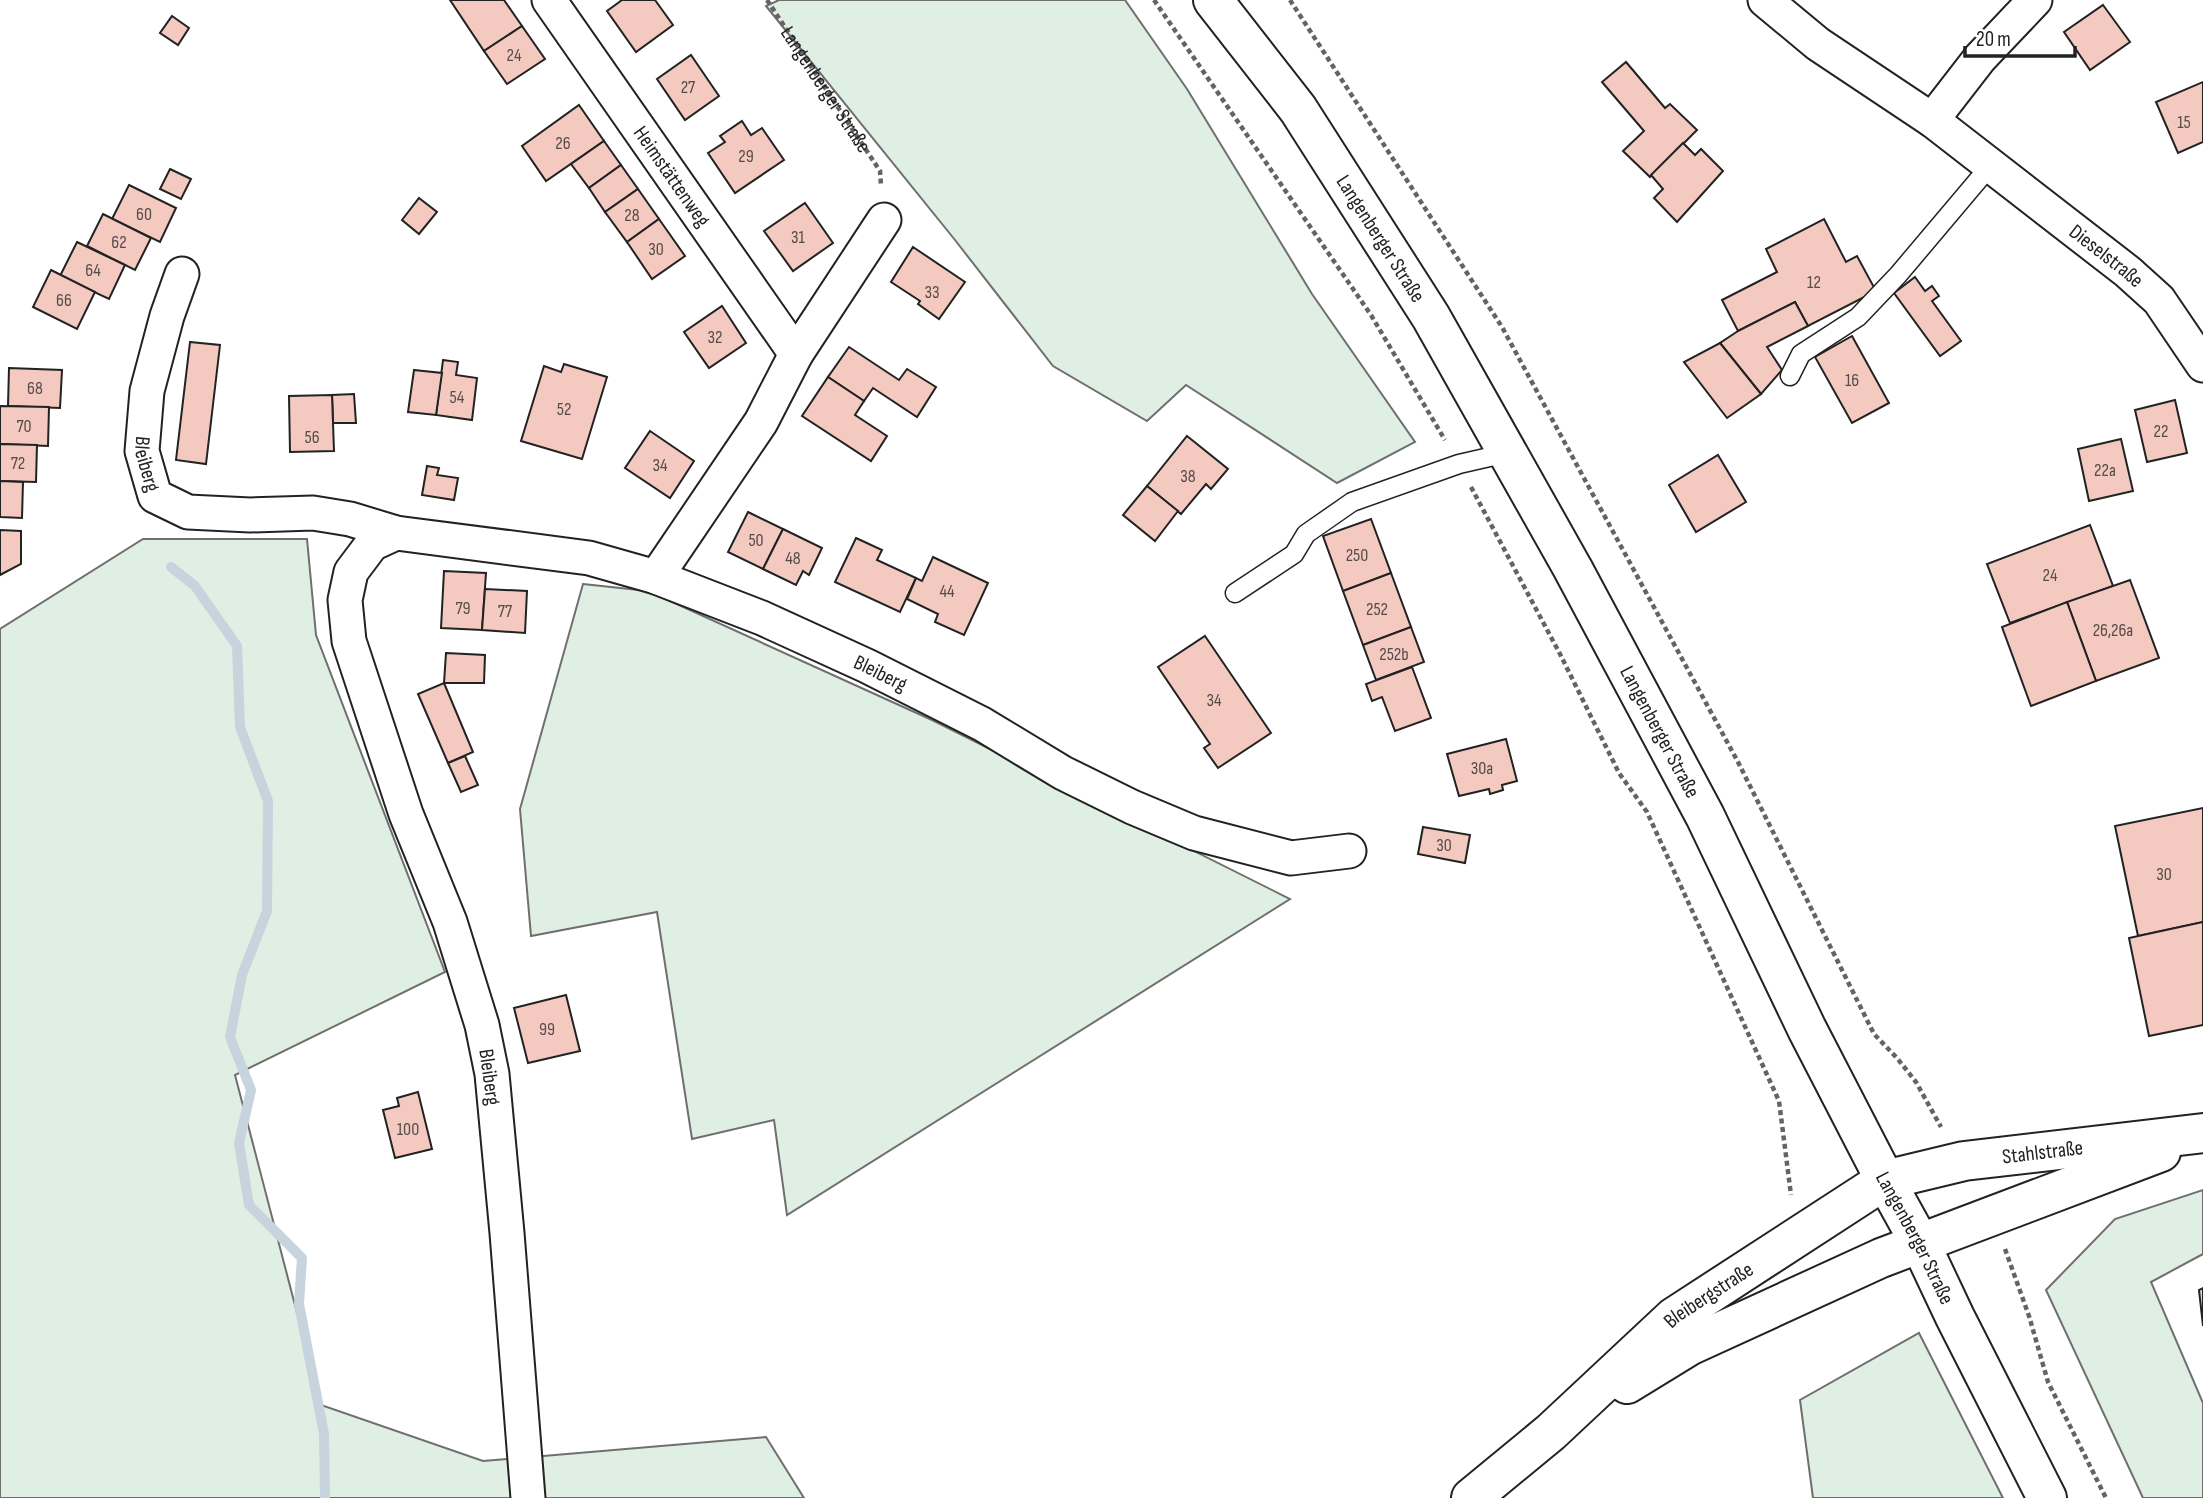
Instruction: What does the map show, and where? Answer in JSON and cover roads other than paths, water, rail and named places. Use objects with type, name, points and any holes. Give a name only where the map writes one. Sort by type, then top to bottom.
[{"type":"main road","name":"Langenberger Straße","points":[[1213,0],[1298,109],[1431,317],[1573,569],[1705,816],[1807,1029],[1921,1245],[2047,1498]]},
{"type":"main road","name":"Stahlstraße","points":[[1885,1180],[1964,1161],[2203,1135]]},
{"type":"main road","name":"Stahlstraße","points":[[1921,1245],[2203,1135]]},
{"type":"main road","name":"Bleibergstraße","points":[[1471,1498],[1551,1432],[1674,1317],[1885,1180]]},
{"type":"main road","name":"Bleibergstraße","points":[[1551,1432],[1689,1346],[1881,1258],[1921,1245]]},
{"type":"street","name":"Heimstättenweg","points":[[549,0],[796,354]]},
{"type":"street","name":"Dieselstraße","points":[[1765,0],[1818,44],[1931,120],[2127,272],[2158,299],[2203,365]]},
{"type":"street","points":[[1931,120],[1980,58],[2035,0]]},
{"type":"street","points":[[656,577],[761,422],[796,354],[884,220]]},
{"type":"street","name":"Bleiberg","points":[[182,274],[167,316],[147,391],[142,451],[155,496],[188,512],[250,515],[313,513],[350,519],[396,533],[589,558],[656,577],[762,618],[867,666],[982,724],[1063,773],[1132,807],[1194,833],[1291,858],[1349,851]]},
{"type":"street","name":"Bleiberg","points":[[396,533],[372,544],[351,572],[345,600],[349,641],[406,814],[450,922],[482,1025],[492,1074],[508,1233],[528,1498]]},
{"type":"lane","points":[[1790,376],[1801,354],[1858,317],[1898,275],[1990,166]]},
{"type":"lane","points":[[1235,593],[1294,554],[1306,534],[1352,502],[1459,464],[1507,453]]},
{"type":"waterway","points":[[171,567],[195,586],[237,646],[240,727],[268,801],[267,911],[242,975],[230,1037],[251,1090],[239,1143],[249,1205],[302,1258],[299,1304],[324,1434],[325,1498]]}]
